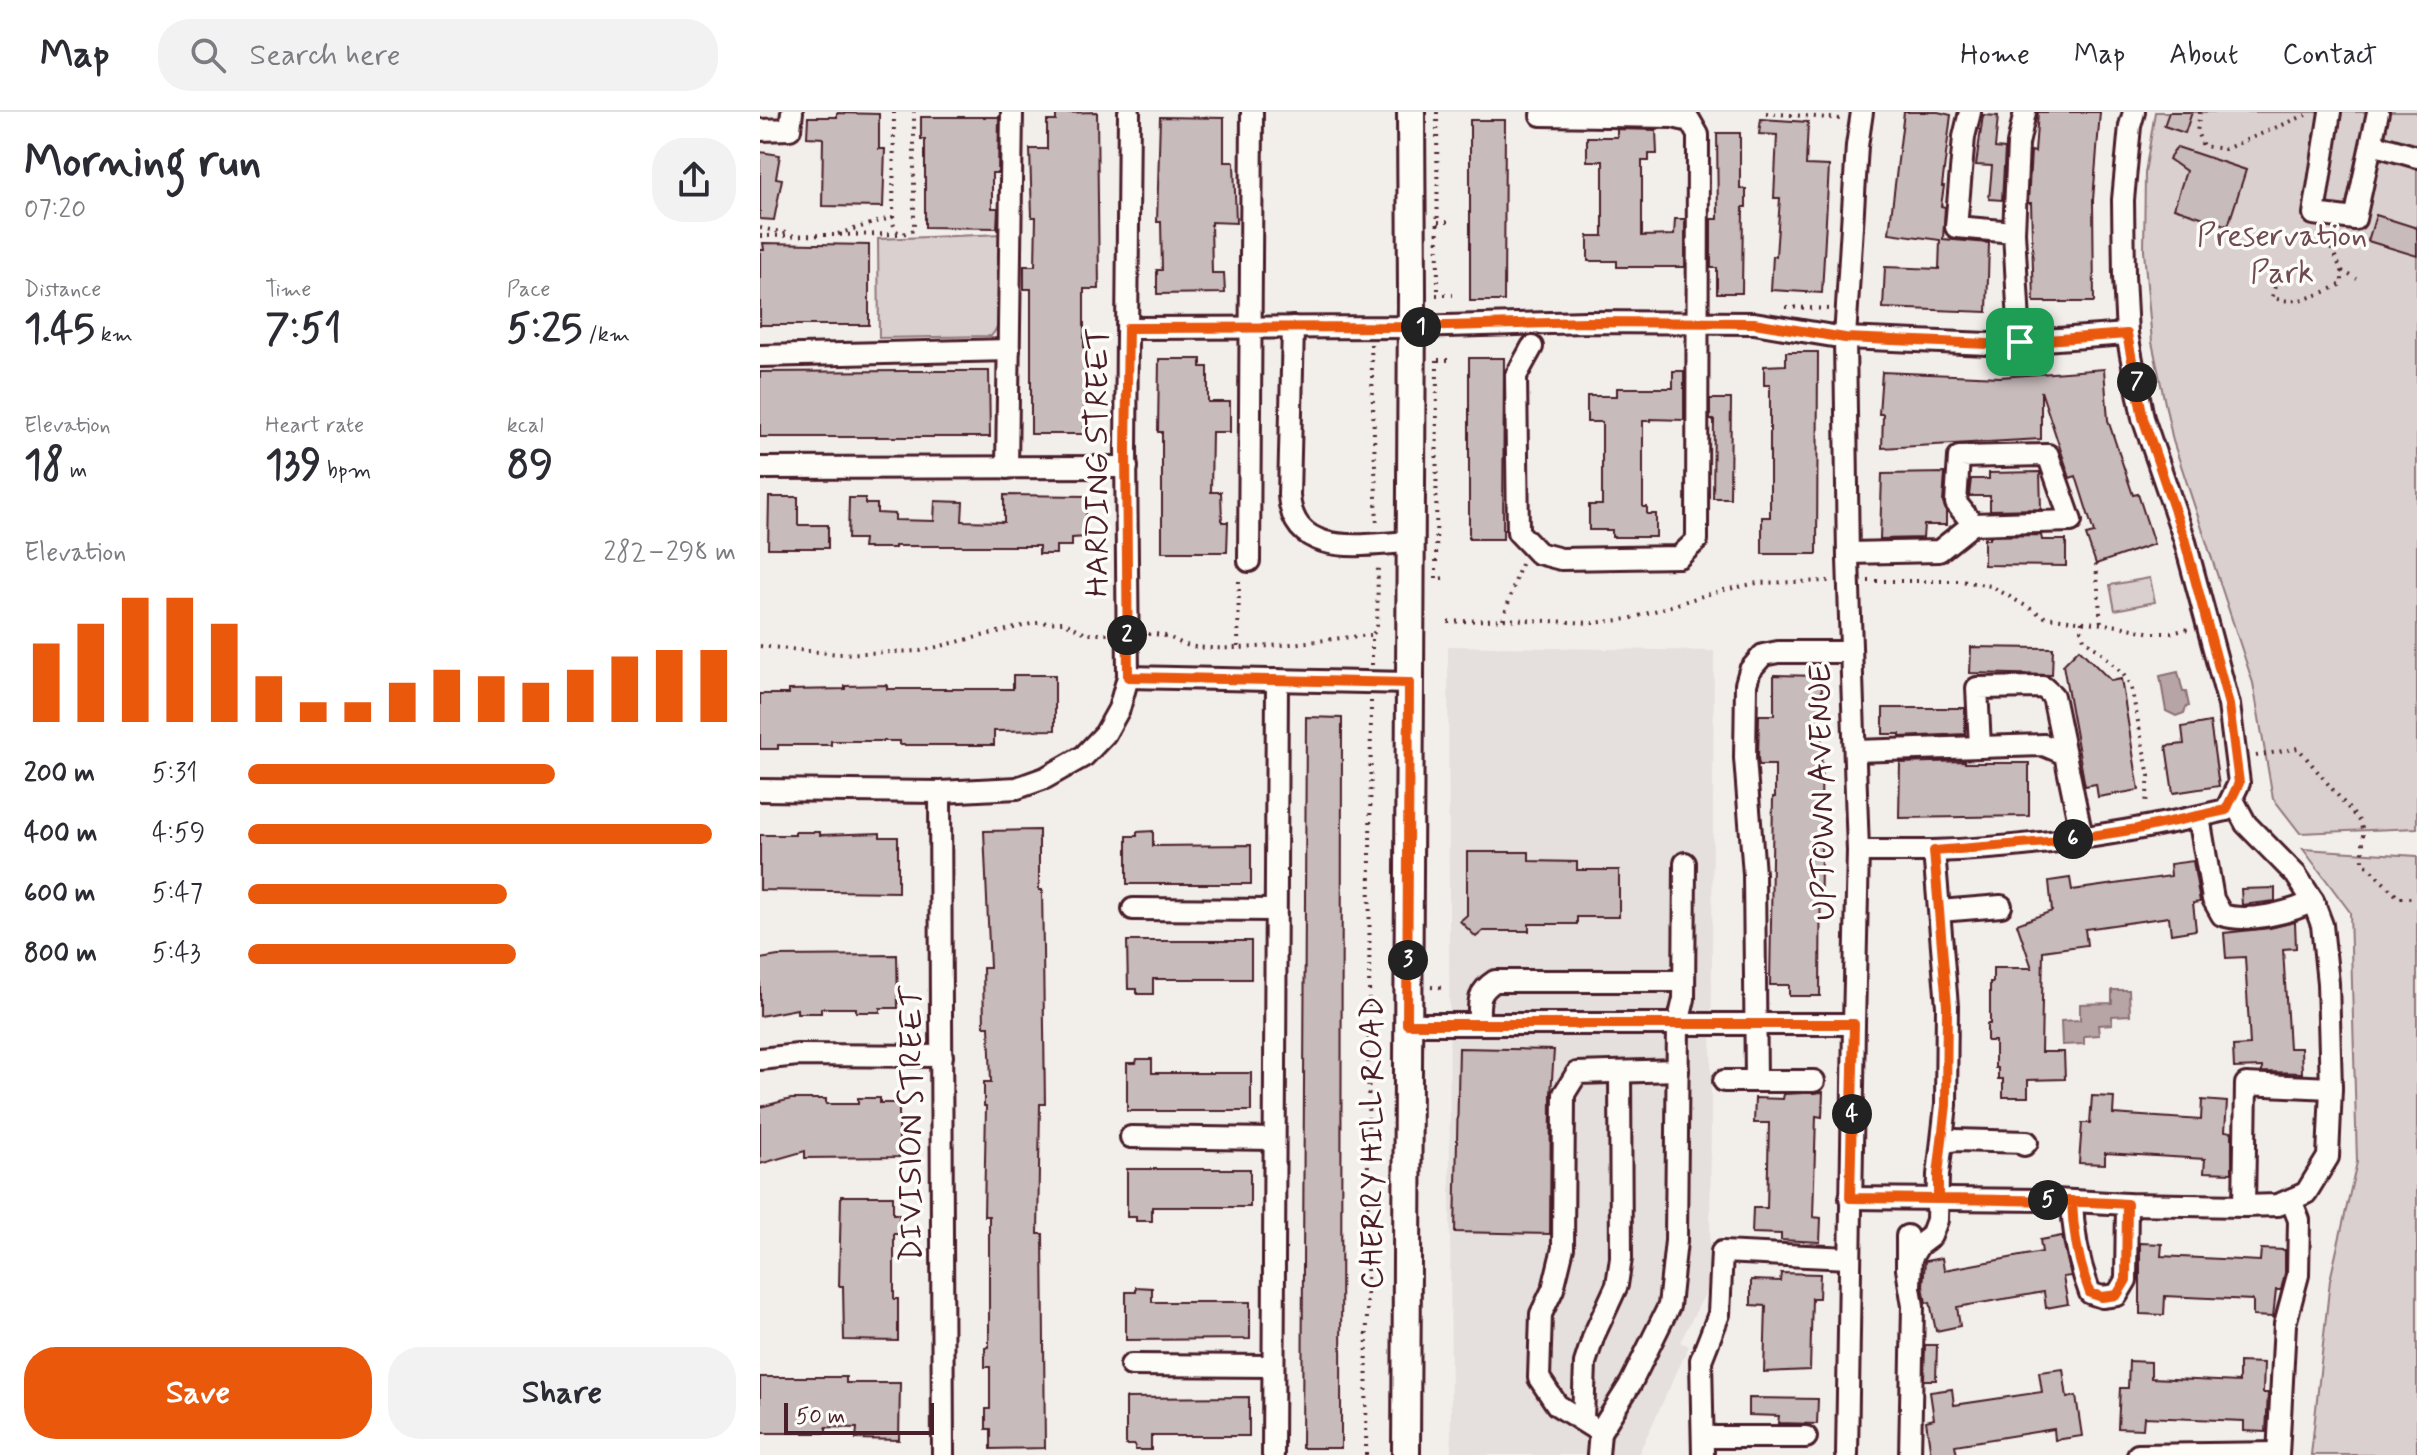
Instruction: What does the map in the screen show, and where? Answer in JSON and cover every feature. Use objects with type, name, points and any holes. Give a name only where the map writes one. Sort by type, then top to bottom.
[{"type":"main road","name":"CHERRY HILL ROAD","points":[[1406,1455],[1411,112]]},
{"type":"street","points":[[760,130],[790,129],[792,112]]},
{"type":"street","points":[[1007,468],[1012,112]]},
{"type":"street","name":"HARDING STREET","points":[[760,790],[940,792],[1017,788],[1045,778],[1084,756],[1105,734],[1119,709],[1128,677],[1129,112]]},
{"type":"street","points":[[1249,561],[1252,112]]},
{"type":"street","points":[[1970,112],[1964,137],[1956,227],[2014,232]]},
{"type":"street","points":[[2020,342],[2014,232],[2018,144],[2025,112]]},
{"type":"street","points":[[1858,851],[1934,851],[2082,837],[2199,817],[2226,810],[2233,800],[2239,783],[2229,705],[2184,538],[2143,418],[2127,334],[2123,200],[2134,112]]},
{"type":"street","points":[[2330,112],[2314,214],[2355,219],[2378,112]]},
{"type":"street","points":[[1532,347],[1516,376],[1518,532],[1538,553],[1561,559],[1679,557],[1697,540],[1698,135],[1690,121],[1673,117],[1541,115]]},
{"type":"street","name":"UPTOWN AVENUE","points":[[1847,1455],[1858,851],[1845,338],[1857,146],[1853,116]]},
{"type":"street","points":[[2372,144],[2417,157]]},
{"type":"street","points":[[1128,328],[1754,323],[1845,338],[1988,344],[2127,334]]},
{"type":"street","points":[[1293,327],[1289,495],[1294,518],[1304,532],[1316,540],[1335,544],[1410,542]]},
{"type":"street","points":[[760,356],[1009,350]]},
{"type":"street","points":[[1849,553],[1939,551],[1973,524],[2071,521],[2048,455],[1959,457],[1956,503],[1973,524]]},
{"type":"street","points":[[760,468],[1127,467]]},
{"type":"street","points":[[1756,1081],[1754,874],[1745,758],[1746,684],[1750,670],[1763,655],[1778,652],[1851,652]]},
{"type":"street","points":[[1128,677],[1409,683]]},
{"type":"street","points":[[1273,1455],[1277,680]]},
{"type":"street","points":[[1980,746],[1977,688],[2043,687],[2053,696],[2082,837]]},
{"type":"street","points":[[1855,751],[2044,745],[2065,754]]},
{"type":"street","name":"DIVISION STREET","points":[[940,792],[943,1455]]},
{"type":"street","points":[[1850,1198],[2244,1206],[2278,1205],[2306,1193],[2328,1157],[2331,1088],[2328,983],[2322,925],[2313,901],[2296,875],[2246,824],[2233,800]]},
{"type":"street","points":[[2199,817],[2213,899],[2222,915],[2233,918],[2295,910],[2313,901]]},
{"type":"street","points":[[1910,1286],[1911,1258],[1919,1245],[1931,1236],[1937,1220],[1947,1075],[1947,1006],[1934,851]]},
{"type":"street","points":[[1591,1426],[1631,1383],[1669,1306],[1676,1241],[1678,1024],[1684,999],[1685,863]]},
{"type":"street","points":[[1940,911],[2001,906]]},
{"type":"street","points":[[1133,909],[1275,910]]},
{"type":"street","points":[[1479,1024],[1479,1000],[1484,988],[1495,981],[1684,981]]},
{"type":"street","points":[[1407,1024],[1854,1024]]},
{"type":"street","points":[[760,1059],[798,1055],[942,1056]]},
{"type":"street","points":[[1591,1426],[1557,1405],[1539,1378],[1541,1314],[1553,1289],[1563,1248],[1564,1094],[1577,1073],[1678,1070]]},
{"type":"street","points":[[1598,1455],[1591,1426],[1585,1363],[1617,1285],[1621,1258],[1620,1072]]},
{"type":"street","points":[[1724,1081],[1814,1081]]},
{"type":"street","points":[[2244,1206],[2246,1084],[2331,1088]]},
{"type":"street","points":[[1131,1137],[1274,1139]]},
{"type":"street","points":[[1943,1143],[1955,1140],[2027,1142],[2024,1145]]},
{"type":"street","points":[[2138,1455],[2278,1454],[2285,1324],[2298,1275],[2299,1220],[2291,1200]]},
{"type":"street","points":[[2072,1201],[2084,1276],[2090,1293],[2102,1297],[2117,1295],[2126,1280],[2127,1204]]},
{"type":"street","points":[[1907,1236],[1906,1262],[1913,1306],[1910,1455]]},
{"type":"street","points":[[1806,1437],[1703,1446],[1701,1360],[1719,1314],[1722,1252],[1850,1258]]},
{"type":"street","points":[[1131,1365],[1273,1366]]},
{"type":"path","points":[[894,112],[893,217],[896,231],[903,234]]},
{"type":"path","points":[[760,236],[903,234],[914,230],[914,112]]},
{"type":"path","points":[[1437,112],[1438,295]]},
{"type":"path","points":[[2200,112],[2197,132],[2203,146],[2225,149],[2306,115]]},
{"type":"path","points":[[1766,113],[1853,116]]},
{"type":"path","points":[[2277,279],[2272,297],[2283,302],[2322,294],[2342,284],[2342,271],[2314,214]]},
{"type":"path","points":[[829,236],[893,217]]},
{"type":"path","points":[[1438,222],[1453,222]]},
{"type":"path","points":[[760,228],[802,236]]},
{"type":"path","points":[[2342,271],[2357,279]]},
{"type":"path","points":[[1431,295],[1453,295]]},
{"type":"path","points":[[1784,306],[1831,309]]},
{"type":"path","points":[[1366,1455],[1371,682],[1372,635],[1377,629],[1371,327]]},
{"type":"path","points":[[1447,578],[1436,579],[1434,361],[1451,360]]},
{"type":"path","points":[[1503,619],[1522,560]]},
{"type":"path","points":[[1238,647],[1239,571],[1244,571],[1244,561],[1249,561]]},
{"type":"path","points":[[2096,564],[2101,624]]},
{"type":"path","points":[[1864,580],[1961,581],[1991,586],[2045,617],[2152,633],[2172,633],[2190,628]]},
{"type":"path","points":[[1448,622],[1503,619],[1570,623],[1629,619],[1715,592],[1757,583],[1836,581]]},
{"type":"path","points":[[2082,621],[2084,639],[2123,674],[2131,687],[2149,776],[2146,803]]},
{"type":"path","points":[[760,646],[838,654],[920,651],[1035,623],[1063,622],[1088,634],[1163,633],[1191,647],[1238,647],[1372,635]]},
{"type":"path","points":[[2256,756],[2298,748],[2360,822],[2363,862],[2399,898],[2417,898]]},
{"type":"path","points":[[1430,987],[1445,988]]},
{"type":"shaded area","points":[[1448,646],[1714,651],[1710,1266],[1707,1290],[1680,1342],[1689,1346],[1638,1455],[1451,1455]]},
{"type":"shaded area","points":[[2178,672],[2189,706],[2184,713],[2176,716],[2166,711],[2160,676]]},
{"type":"shaded area","points":[[2112,990],[2129,990],[2130,1015],[2112,1016],[2112,1024],[2098,1025],[2099,1035],[2084,1036],[2084,1044],[2062,1045],[2061,1021],[2080,1020],[2080,1004],[2112,1003]]},
{"type":"green space","name":"Preservation Park","points":[[2155,112],[2417,112],[2417,828],[2300,833],[2273,798],[2253,683],[2173,441],[2152,342],[2144,251],[2145,173]]},
{"type":"green space","points":[[1003,234],[1003,303],[997,328],[991,336],[879,338],[878,239]]},
{"type":"green space","points":[[2150,578],[2155,602],[2115,610],[2110,585]]},
{"type":"green space","points":[[2303,849],[2417,856],[2417,1455],[2311,1455],[2330,1280],[2357,1162],[2350,912]]},
{"type":"building","points":[[1097,112],[1099,289],[1084,289],[1084,434],[1031,434],[1031,289],[1024,289],[1024,266],[1035,266],[1036,217],[1032,217],[1030,149],[1047,149],[1047,121],[1056,121],[1056,113]]},
{"type":"building","points":[[1904,112],[1951,115],[1942,186],[1941,206],[1945,207],[1943,239],[1989,243],[1987,312],[1883,308],[1885,267],[1939,269],[1940,240],[1889,233]]},
{"type":"building","points":[[2038,112],[2100,112],[2093,200],[2094,302],[2034,302],[2031,203],[2028,203],[2031,151],[2035,152]]},
{"type":"building","points":[[2169,112],[2192,112],[2185,133],[2164,126]]},
{"type":"building","points":[[837,113],[879,114],[879,149],[885,149],[883,207],[822,206],[823,138],[807,137],[808,117],[837,117]]},
{"type":"building","points":[[1983,115],[1998,116],[1995,148],[2005,149],[2002,200],[1989,199],[1992,166],[1976,165]]},
{"type":"building","points":[[921,117],[999,117],[998,173],[992,173],[992,208],[998,208],[997,228],[925,227],[925,139],[921,139]]},
{"type":"building","points":[[1160,117],[1224,118],[1224,162],[1234,162],[1236,223],[1211,222],[1212,273],[1224,273],[1225,293],[1157,294],[1157,270],[1162,270],[1161,222],[1157,222]]},
{"type":"building","points":[[1761,119],[1808,122],[1806,165],[1829,166],[1822,293],[1771,290],[1780,198],[1774,198],[1777,135],[1759,134]]},
{"type":"building","points":[[1470,120],[1505,120],[1504,301],[1470,301]]},
{"type":"building","points":[[1617,129],[1656,130],[1657,154],[1649,154],[1649,161],[1642,161],[1642,236],[1674,235],[1675,219],[1685,219],[1685,267],[1617,267],[1617,261],[1588,261],[1588,236],[1603,236],[1603,161],[1587,161],[1587,137],[1617,137]]},
{"type":"building","points":[[1717,133],[1740,133],[1740,189],[1746,189],[1742,293],[1717,293],[1717,268],[1711,268],[1711,219],[1718,219]]},
{"type":"building","points":[[2177,147],[2246,170],[2228,226],[2174,208],[2186,171],[2169,159]]},
{"type":"building","points":[[760,152],[780,155],[776,178],[782,179],[774,220],[760,219]]},
{"type":"building","points":[[2376,215],[2417,228],[2417,256],[2368,241]]},
{"type":"building","points":[[763,243],[869,245],[869,325],[760,325],[760,250],[764,250]]},
{"type":"building","points":[[1786,352],[1818,352],[1817,554],[1762,554],[1762,517],[1770,517],[1770,385],[1764,385],[1764,366],[1786,365]]},
{"type":"building","points":[[1469,358],[1504,358],[1503,539],[1469,539]]},
{"type":"building","points":[[1159,359],[1201,359],[1201,367],[1208,367],[1208,402],[1230,402],[1230,432],[1212,432],[1211,492],[1221,492],[1222,522],[1228,522],[1227,552],[1162,552]]},
{"type":"building","points":[[2104,369],[2108,420],[2133,495],[2138,494],[2154,544],[2096,564],[2086,535],[2094,533],[2076,476],[2070,478],[2041,391],[2041,439],[1882,448],[1883,414],[1879,414],[1882,372],[2000,377]]},
{"type":"building","points":[[989,371],[990,437],[760,437],[760,372]]},
{"type":"building","points":[[1673,371],[1684,371],[1684,420],[1643,421],[1643,507],[1647,507],[1647,514],[1656,514],[1656,537],[1612,537],[1612,530],[1589,530],[1589,505],[1602,505],[1602,422],[1587,422],[1587,396],[1617,396],[1617,388],[1673,388]]},
{"type":"building","points":[[1710,399],[1731,399],[1730,498],[1713,498],[1714,420],[1710,420]]},
{"type":"building","points":[[2040,472],[2041,509],[1990,510],[1990,496],[1969,496],[1971,479],[1989,479],[1989,473]]},
{"type":"building","points":[[1945,473],[1943,502],[1946,525],[1924,525],[1923,538],[1880,539],[1882,474]]},
{"type":"building","points":[[1004,495],[1086,496],[1086,537],[1072,538],[1072,546],[1056,546],[1056,554],[1039,554],[1039,546],[863,548],[864,539],[848,539],[849,498],[865,498],[865,504],[877,504],[877,513],[895,514],[895,520],[934,521],[935,501],[963,502],[962,521],[1004,522]]},
{"type":"building","points":[[769,497],[798,497],[798,525],[828,525],[828,548],[768,548]]},
{"type":"building","points":[[2041,535],[2042,540],[2066,540],[2066,566],[1984,565],[1984,539],[1990,539],[1990,536]]},
{"type":"building","points":[[1971,647],[2053,648],[2052,675],[1970,673]]},
{"type":"building","points":[[2079,649],[2111,681],[2121,679],[2139,790],[2098,797],[2096,784],[2085,786],[2063,665]]},
{"type":"building","points":[[1013,675],[1055,675],[1055,730],[994,731],[994,745],[831,741],[831,745],[778,745],[778,749],[760,749],[760,694],[887,685],[887,689],[1013,689]]},
{"type":"building","points":[[1774,675],[1822,676],[1820,996],[1789,996],[1789,985],[1770,985],[1775,765],[1759,765],[1758,758],[1759,715],[1774,715]]},
{"type":"building","points":[[1883,708],[1965,708],[1965,734],[1900,737],[1900,734],[1883,734]]},
{"type":"building","points":[[1306,717],[1342,718],[1341,1448],[1302,1448]]},
{"type":"building","points":[[2210,722],[2219,786],[2173,793],[2166,746],[2184,744],[2182,727]]},
{"type":"building","points":[[1900,763],[2029,763],[2029,816],[1899,818]]},
{"type":"building","points":[[1039,830],[1045,1104],[1040,1104],[1038,1234],[1043,1234],[1045,1448],[991,1449],[991,1429],[986,1429],[986,1409],[990,1409],[990,1367],[985,1367],[985,1348],[989,1347],[989,1216],[984,1216],[984,1082],[991,1082],[989,1026],[984,1026],[983,968],[990,968],[984,831]]},
{"type":"building","points":[[1153,831],[1153,846],[1251,845],[1251,884],[1127,884],[1127,836]]},
{"type":"building","points":[[795,832],[820,832],[820,835],[880,833],[880,837],[898,837],[898,892],[760,890],[760,835],[795,835]]},
{"type":"building","points":[[1467,852],[1529,852],[1529,861],[1577,862],[1577,870],[1619,870],[1619,917],[1577,917],[1577,924],[1529,924],[1529,931],[1483,931],[1476,937],[1460,921],[1467,915]]},
{"type":"building","points":[[2193,861],[2200,902],[2193,903],[2196,930],[2171,934],[2169,917],[2085,929],[2087,945],[2043,951],[2041,1052],[2064,1052],[2065,1079],[2028,1080],[2028,1097],[2003,1097],[2003,1079],[1998,1079],[1998,1068],[1995,1068],[1995,1041],[1987,1041],[1990,982],[1993,982],[1993,968],[2032,968],[2017,924],[2052,911],[2049,881],[2070,878],[2072,890],[2171,876],[2170,864]]},
{"type":"building","points":[[2275,888],[2275,901],[2242,905],[2241,889]]},
{"type":"building","points":[[2295,922],[2296,948],[2283,949],[2289,1048],[2301,1048],[2302,1073],[2262,1072],[2262,1067],[2234,1068],[2233,1046],[2250,1045],[2245,957],[2226,958],[2224,933]]},
{"type":"building","points":[[1127,941],[1251,941],[1251,979],[1153,979],[1153,994],[1137,994],[1137,989],[1128,989]]},
{"type":"building","points":[[897,955],[898,1008],[856,1012],[856,1008],[821,1008],[821,1013],[797,1013],[797,1009],[760,1016],[760,959],[778,956]]},
{"type":"building","points":[[1459,1048],[1554,1050],[1550,1234],[1455,1232]]},
{"type":"building","points":[[1137,1059],[1152,1059],[1152,1073],[1251,1073],[1251,1111],[1127,1111],[1127,1063],[1136,1063]]},
{"type":"building","points":[[1823,1092],[1822,1117],[1816,1116],[1813,1217],[1821,1218],[1820,1242],[1781,1240],[1781,1234],[1752,1233],[1753,1208],[1767,1208],[1769,1123],[1754,1123],[1755,1098],[1783,1099],[1784,1094]]},
{"type":"building","points":[[2092,1096],[2114,1097],[2113,1114],[2201,1120],[2202,1100],[2227,1102],[2225,1131],[2232,1132],[2232,1173],[2204,1172],[2205,1159],[2105,1153],[2105,1164],[2079,1163],[2082,1123],[2090,1123]]},
{"type":"building","points":[[858,1098],[880,1098],[880,1103],[899,1103],[899,1157],[805,1158],[805,1151],[760,1164],[760,1107],[791,1099],[826,1099],[826,1104],[858,1104]]},
{"type":"building","points":[[1127,1169],[1250,1169],[1250,1207],[1152,1207],[1152,1221],[1136,1221],[1136,1217],[1127,1217]]},
{"type":"building","points":[[841,1196],[893,1196],[893,1214],[899,1214],[899,1234],[894,1234],[894,1299],[898,1299],[898,1341],[844,1340],[843,1286],[839,1286]]},
{"type":"building","points":[[2062,1236],[2071,1276],[2063,1277],[2068,1304],[2046,1308],[2044,1292],[1957,1307],[1960,1326],[1936,1331],[1923,1286],[1925,1261],[1942,1258],[1944,1270],[2042,1252],[2040,1240]]},
{"type":"building","points":[[2140,1243],[2162,1244],[2161,1256],[2260,1261],[2261,1249],[2285,1250],[2285,1273],[2281,1290],[2276,1290],[2273,1317],[2253,1316],[2253,1300],[2165,1296],[2164,1315],[2140,1314]]},
{"type":"building","points":[[1781,1273],[1820,1274],[1819,1298],[1812,1298],[1810,1370],[1764,1372],[1766,1306],[1751,1305],[1751,1280],[1780,1281]]},
{"type":"building","points":[[1136,1287],[1152,1288],[1152,1302],[1250,1302],[1250,1339],[1126,1340],[1126,1292],[1136,1292]]},
{"type":"building","points":[[1925,1345],[1937,1345],[1936,1380],[1924,1380]]},
{"type":"building","points":[[2129,1361],[2151,1362],[2151,1378],[2239,1382],[2239,1362],[2264,1363],[2263,1393],[2268,1393],[2266,1432],[2244,1431],[2244,1421],[2144,1417],[2143,1429],[2118,1428],[2120,1388],[2128,1388]]},
{"type":"building","points":[[2063,1369],[2067,1398],[2076,1396],[2082,1436],[2055,1440],[2054,1429],[1955,1445],[1957,1455],[1931,1455],[1926,1421],[1934,1419],[1930,1392],[1952,1389],[1954,1405],[2042,1392],[2039,1372]]},
{"type":"building","points":[[760,1377],[846,1377],[846,1383],[900,1383],[899,1440],[856,1439],[857,1428],[826,1427],[826,1433],[760,1433]]},
{"type":"building","points":[[1249,1397],[1249,1436],[1151,1436],[1151,1450],[1135,1450],[1135,1445],[1126,1445],[1126,1398]]},
{"type":"building","points":[[1749,1398],[1818,1399],[1817,1424],[1778,1423],[1779,1416],[1749,1415]]},
{"type":"route","points":[[2020,342],[1988,344],[1845,338],[1754,323],[1128,328],[1128,677],[1409,683],[1407,1024],[1854,1024],[1850,1198],[1938,1199],[2055,1200],[2127,1204],[2126,1280],[2117,1295],[2102,1297],[2090,1293],[2084,1276],[2072,1201],[1938,1199],[1946,1105],[1947,1006],[1934,851],[2060,841],[2199,817],[2226,810],[2239,783],[2229,705],[2184,538],[2143,418],[2127,334],[2020,342]]}]
